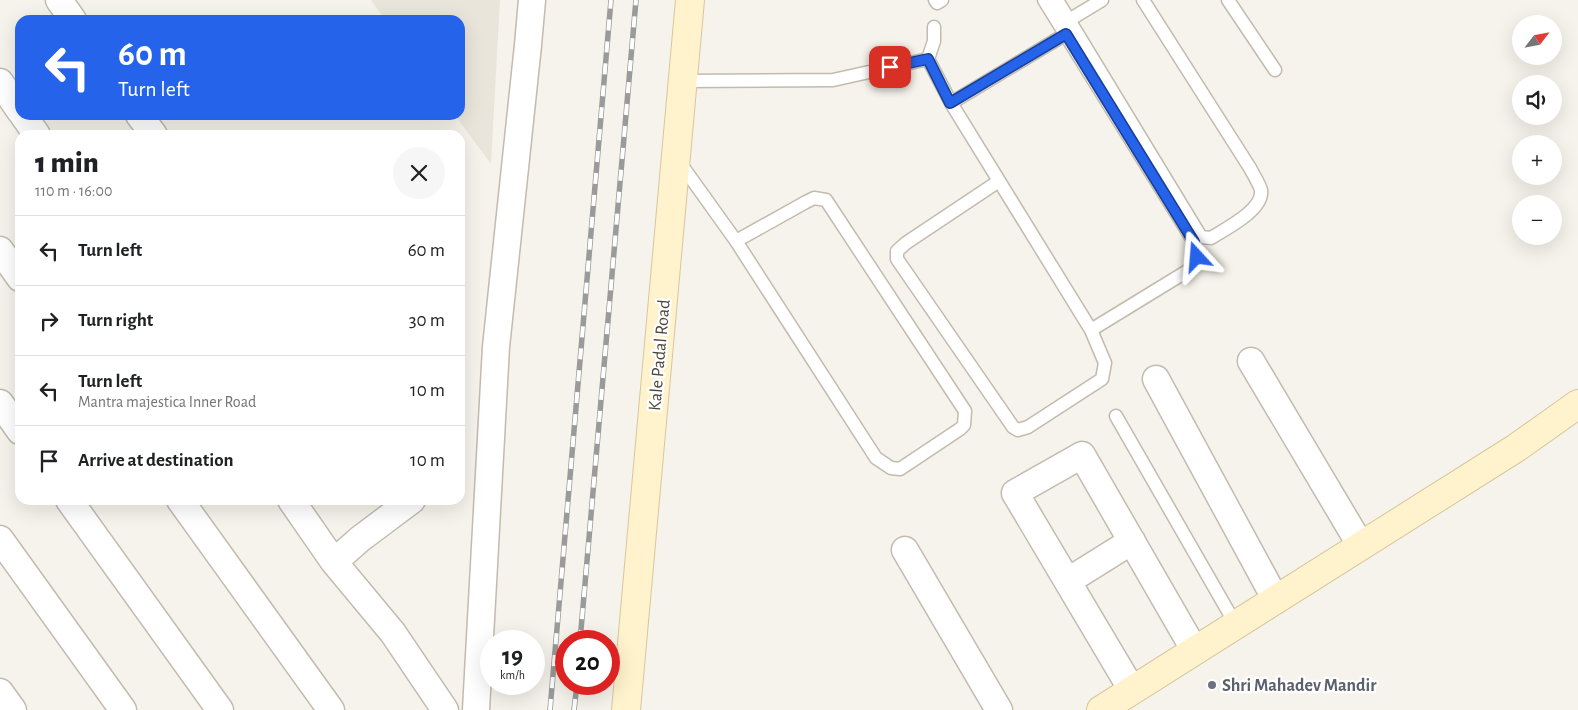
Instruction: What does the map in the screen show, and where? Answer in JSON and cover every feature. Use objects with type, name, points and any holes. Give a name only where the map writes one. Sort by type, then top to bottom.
[{"type":"street","points":[[59,0],[70,15]]},
{"type":"street","points":[[476,710],[496,347],[532,0]]},
{"type":"street","name":"Kale Padal Road","points":[[626,710],[690,0]]},
{"type":"street","points":[[0,82],[15,104]]},
{"type":"street","points":[[0,250],[15,271]]},
{"type":"street","points":[[1251,361],[1362,546]]},
{"type":"street","points":[[1156,379],[1276,600]]},
{"type":"street","points":[[0,403],[15,424]]},
{"type":"street","points":[[1101,710],[1516,448],[1578,404]]},
{"type":"street","points":[[1132,690],[1015,493],[1082,455],[1195,651]]},
{"type":"street","points":[[74,505],[220,710]]},
{"type":"street","points":[[184,505],[331,710]]},
{"type":"street","points":[[294,505],[334,562],[393,633],[444,710]]},
{"type":"street","points":[[334,562],[360,539],[405,505]]},
{"type":"street","points":[[0,539],[123,710]]},
{"type":"street","points":[[1068,582],[1132,541]]},
{"type":"street","points":[[905,550],[999,710]]},
{"type":"street","points":[[0,692],[13,710]]},
{"type":"lane","points":[[935,0],[937,3],[942,0]]},
{"type":"lane","points":[[1044,0],[1194,242],[1197,250],[1195,263],[1189,270],[1091,330]]},
{"type":"lane","points":[[1057,0],[1201,237],[1211,238],[1250,212],[1257,205],[1261,189],[1250,168],[1143,0]]},
{"type":"lane","points":[[1069,20],[1102,0]]},
{"type":"lane","points":[[1228,0],[1275,70]]},
{"type":"lane","points":[[934,27],[934,41],[928,59],[950,103],[999,181],[1091,330],[1105,364],[1102,378],[1028,427],[1018,430],[1013,427],[897,258],[897,251],[906,243],[999,181]]},
{"type":"lane","points":[[950,103],[1066,34]]},
{"type":"lane","points":[[684,81],[833,80],[928,59]]},
{"type":"lane","points":[[677,158],[736,241],[876,458],[892,468],[900,469],[964,425],[965,412],[826,200],[814,198],[736,241]]},
{"type":"lane","points":[[1116,416],[1236,625]]},
{"type":"shaded area","points":[[371,0],[500,0],[491,164],[459,120],[465,120],[465,15],[382,15]]},
{"type":"railway","points":[[550,710],[611,0]]},
{"type":"railway","points":[[581,630],[636,0]]},
{"type":"railway","points":[[574,710],[576,695]]},
{"type":"place","name":"Shri Mahadev Mandir","points":[[1212,685]]},
{"type":"route","points":[[890,67],[928,59],[950,103],[1066,34],[1194,242],[1197,257]]}]
